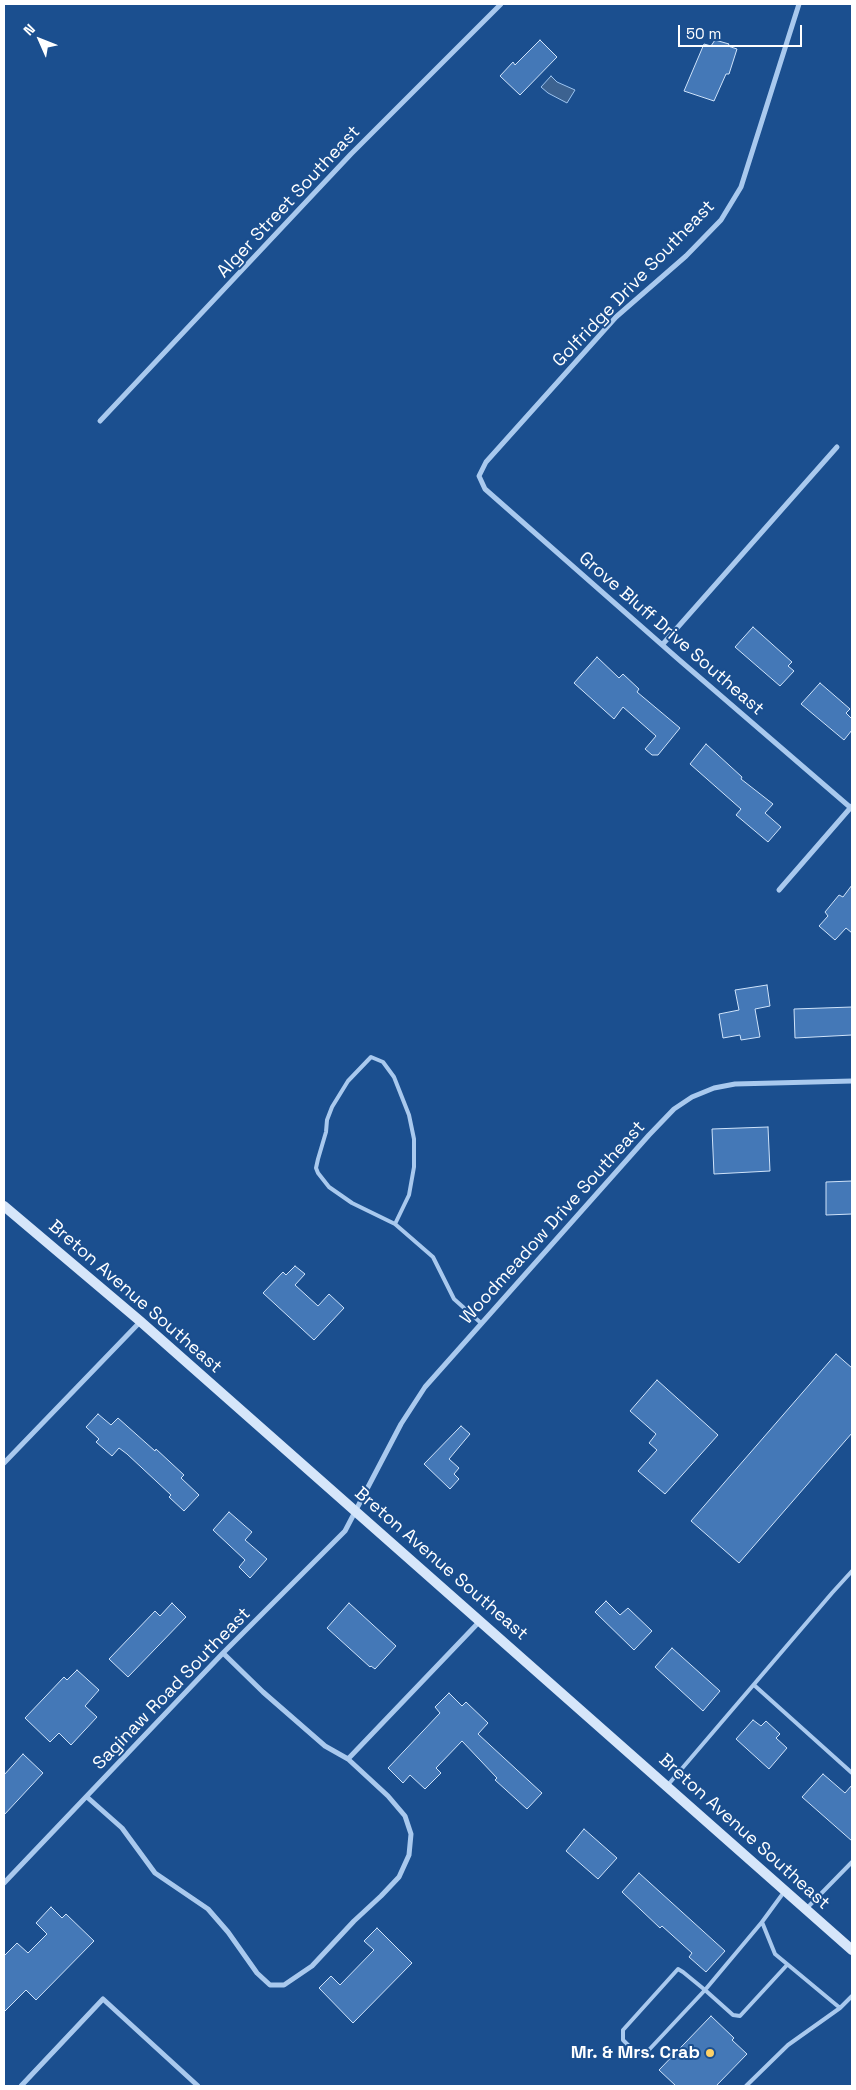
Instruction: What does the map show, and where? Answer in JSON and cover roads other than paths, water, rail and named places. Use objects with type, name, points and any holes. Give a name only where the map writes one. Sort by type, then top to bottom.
[{"type":"main road","name":"Breton Avenue Southeast","points":[[4,1206],[140,1321],[852,1950]]},
{"type":"street","name":"Alger Street Southeast","points":[[100,421],[350,154],[501,4]]},
{"type":"street","name":"Golfridge Drive Southeast","points":[[479,476],[486,462],[616,317],[686,256],[721,220],[741,187],[799,4]]},
{"type":"street","points":[[662,645],[837,447]]},
{"type":"street","name":"Grove Bluff Drive Southeast","points":[[479,476],[485,489],[662,645],[852,807]]},
{"type":"street","points":[[779,890],[852,807]]},
{"type":"street","name":"Woodmeadow Drive Southeast","points":[[357,1512],[368,1486],[410,1408],[425,1387],[649,1134],[674,1109],[692,1097],[714,1088],[735,1084],[852,1081]]},
{"type":"street","points":[[4,1463],[140,1321]]},
{"type":"street","name":"Saginaw Road Southeast","points":[[4,1884],[224,1653],[345,1531],[357,1512]]},
{"type":"street","points":[[348,1759],[480,1620]]},
{"type":"street","points":[[87,1797],[122,1828],[156,1873],[208,1909],[238,1944],[257,1974],[270,1985],[284,1985],[298,1978],[399,1877],[409,1854],[412,1834],[405,1816],[388,1796],[348,1759],[324,1746],[262,1692],[224,1653]]},
{"type":"street","points":[[21,2086],[104,1999],[198,2086]]},
{"type":"lane","points":[[395,1224],[409,1195],[414,1167],[414,1140],[409,1115],[394,1077],[383,1062],[371,1056],[348,1081],[332,1107],[327,1120],[326,1132],[316,1168],[318,1173],[329,1187],[352,1203],[395,1224],[433,1258],[454,1298],[481,1324]]},
{"type":"lane","points":[[667,1786],[852,1571]]},
{"type":"lane","points":[[754,1685],[852,1773]]},
{"type":"lane","points":[[806,1909],[852,1862]]},
{"type":"lane","points":[[786,1890],[705,1990],[646,2053],[636,2053],[623,2040],[623,2030],[678,1969],[705,1990],[733,2015],[740,2016],[788,1965]]},
{"type":"lane","points":[[762,1922],[775,1954],[840,2008]]},
{"type":"lane","points":[[746,2086],[788,2045],[840,2008],[852,1996]]},
{"type":"water","points":[[551,76],[557,82],[575,90],[567,103],[541,87]]},
{"type":"place","name":"Mr. & Mrs. Crab","points":[[710,2053]]}]
